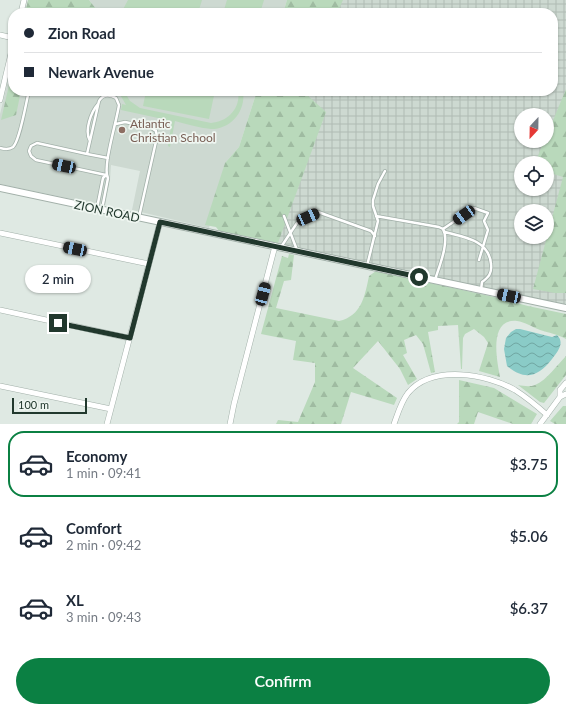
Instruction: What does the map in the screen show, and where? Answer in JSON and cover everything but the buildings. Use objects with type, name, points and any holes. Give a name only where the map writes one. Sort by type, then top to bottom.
[{"type":"street","points":[[0,100],[8,74]]},
{"type":"street","name":"ZION ROAD","points":[[0,188],[566,308]]},
{"type":"street","points":[[107,424],[160,222]]},
{"type":"street","points":[[0,233],[149,264]]},
{"type":"street","points":[[230,424],[234,404],[278,247]]},
{"type":"street","points":[[0,310],[130,338]]},
{"type":"street","points":[[394,424],[402,402],[415,387],[429,379],[452,375],[475,376],[496,382],[515,391],[547,415]]},
{"type":"street","points":[[560,397],[560,390],[566,383]]},
{"type":"street","points":[[0,386],[111,409]]},
{"type":"street","points":[[540,424],[560,397],[566,394]]},
{"type":"lane","points":[[0,148],[11,148],[15,144],[20,130],[28,96]]},
{"type":"lane","points":[[87,154],[100,99],[105,96]]},
{"type":"lane","points":[[99,209],[108,178],[106,175],[108,158],[119,106],[116,98],[112,96]]},
{"type":"lane","points":[[115,124],[125,122],[153,128],[157,132],[139,218]]},
{"type":"lane","points":[[106,175],[36,160],[30,155],[29,151],[33,144],[39,143],[108,158]]},
{"type":"lane","points":[[367,266],[378,221],[373,202],[378,184],[385,171]]},
{"type":"lane","points":[[99,209],[103,178],[106,175]]},
{"type":"lane","points":[[444,230],[474,208],[488,213],[484,221],[488,230],[479,260]]},
{"type":"lane","points":[[278,247],[297,223],[318,212],[371,231],[375,236]]},
{"type":"lane","points":[[284,216],[298,251]]},
{"type":"lane","points":[[376,216],[439,227],[472,239],[484,246],[487,249],[490,258],[491,269],[489,276],[482,282],[480,290]]},
{"type":"lane","points":[[435,280],[444,245],[444,230]]},
{"type":"shaded area","points":[[89,0],[287,0],[285,8],[95,8]]},
{"type":"shaded area","points":[[318,0],[566,0],[566,308],[259,239],[295,96],[558,96],[558,8],[316,8]]},
{"type":"shaded area","name":"Atlantic Christian School","points":[[8,81],[8,96],[255,96],[239,147],[225,163],[209,228],[132,210],[140,171],[111,165],[105,206],[0,184],[0,114]]},
{"type":"green space","points":[[28,0],[89,0],[95,8],[26,8]]},
{"type":"green space","points":[[128,0],[202,0],[200,8],[124,8]]},
{"type":"green space","points":[[227,0],[264,0],[262,8],[225,8]]},
{"type":"green space","points":[[287,0],[343,0],[339,8],[285,8]]},
{"type":"green space","points":[[8,89],[8,96],[20,96],[16,115],[1,120]]},
{"type":"green space","points":[[566,89],[566,293],[555,293],[533,289],[545,244],[554,244],[554,211],[563,177],[554,174],[554,156],[538,156],[541,148],[554,148],[554,118]]},
{"type":"green space","points":[[121,96],[127,96],[130,101],[140,108],[211,123],[228,117],[235,108],[238,96],[243,96],[240,111],[231,122],[225,126],[211,129],[175,121],[170,147],[168,146],[172,121],[121,110],[122,104],[126,105]]},
{"type":"green space","points":[[145,96],[214,96],[209,119],[143,106]]},
{"type":"green space","points":[[255,96],[308,96],[326,112],[278,243],[219,231],[216,227],[205,225],[225,163],[239,147]]},
{"type":"green space","points":[[289,254],[294,255],[291,280],[284,281],[276,308],[339,321],[353,315],[358,310],[364,297],[369,276],[376,271],[566,314],[566,339],[540,330],[526,323],[517,321],[508,322],[502,326],[498,333],[496,342],[500,377],[479,371],[488,343],[484,337],[474,329],[465,334],[463,338],[461,369],[458,325],[438,326],[438,330],[428,332],[435,372],[431,373],[423,344],[416,335],[404,340],[407,353],[403,355],[417,379],[408,385],[400,369],[378,341],[353,368],[397,398],[394,405],[351,392],[341,424],[276,424],[278,420],[298,422],[315,382],[315,363],[293,360],[296,341],[261,334],[282,256],[288,258]]},
{"type":"green space","points":[[566,356],[566,375],[544,403],[540,402],[518,385],[531,386],[539,383],[548,376]]},
{"type":"green space","points":[[459,380],[494,388],[537,414],[531,424],[513,424],[478,412],[474,424],[457,424],[459,422]]},
{"type":"green space","points":[[563,406],[566,406],[566,424],[555,424],[550,421]]},
{"type":"water","points":[[516,329],[552,337],[557,335],[559,338],[561,344],[560,347],[542,370],[531,375],[525,375],[514,371],[507,366],[504,349],[506,338]]},
{"type":"place","name":"Atlantic Christian School","points":[[122,130]]},
{"type":"route","points":[[58,323],[130,338],[160,222],[419,277]]}]
